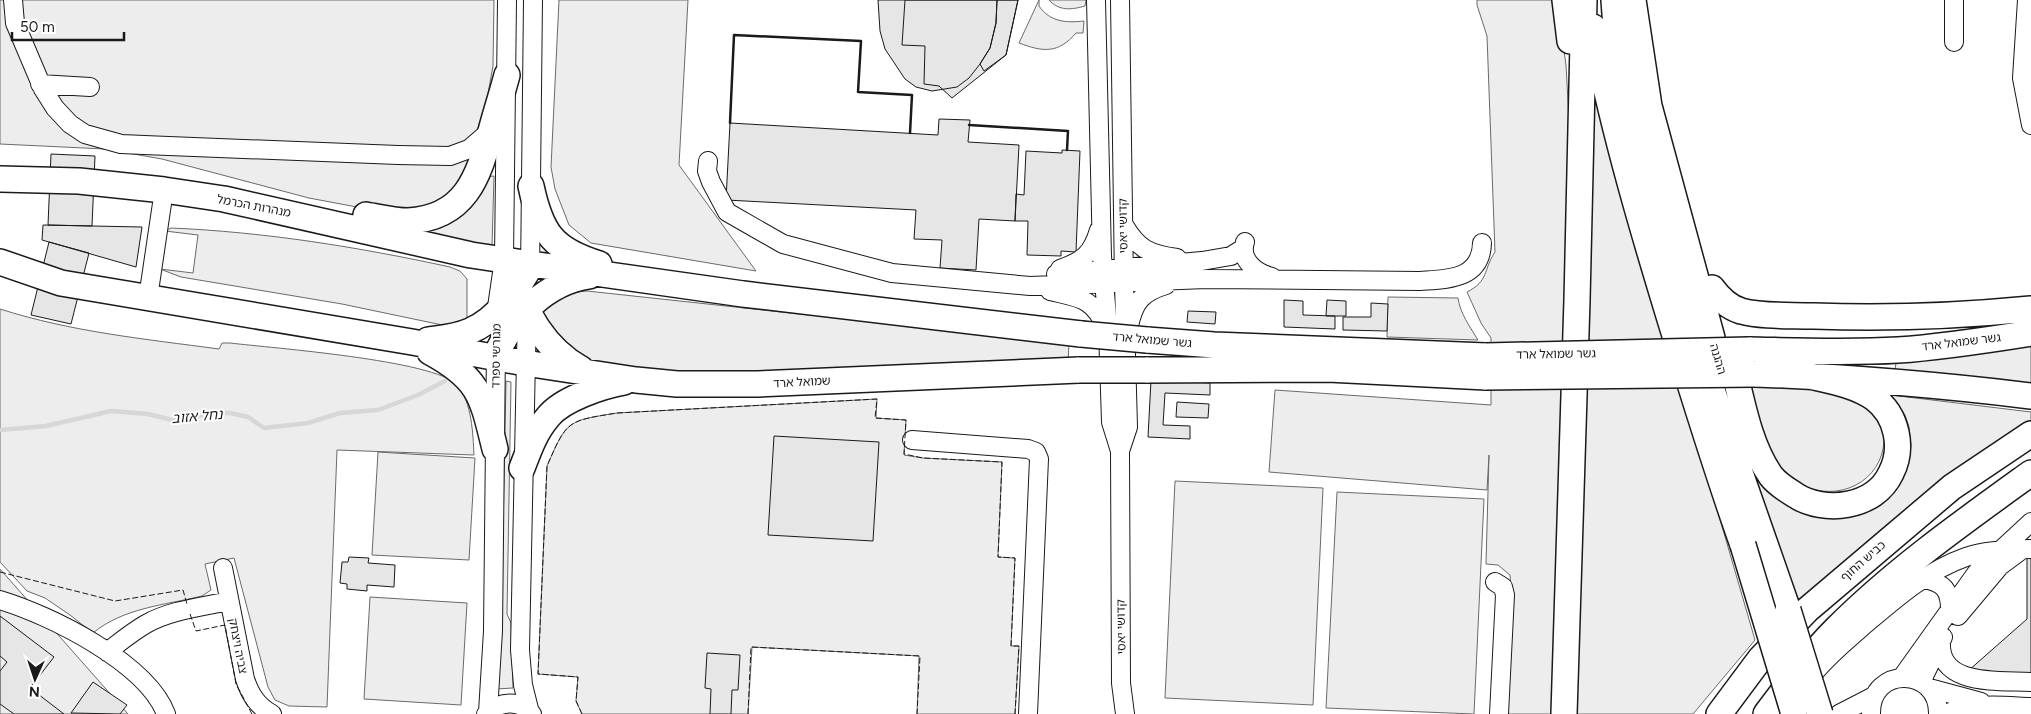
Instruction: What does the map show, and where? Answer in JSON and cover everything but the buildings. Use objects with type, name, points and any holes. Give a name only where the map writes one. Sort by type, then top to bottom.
[{"type":"highway","points":[[1565,0],[1581,136]]},
{"type":"highway","points":[[1564,714],[1584,0]]},
{"type":"highway","points":[[1589,0],[1604,78],[1640,224],[1719,480],[1743,544],[1794,714]]},
{"type":"highway","points":[[1614,0],[1620,56],[1634,129],[1655,208],[1685,309],[1788,610]]},
{"type":"highway","name":"ההגנה","points":[[1633,0],[1649,106],[1676,210],[1788,610],[1820,714]]},
{"type":"highway","points":[[281,211],[337,211],[407,221],[434,216],[457,202],[474,183],[481,168],[508,75]]},
{"type":"highway","name":"מנהרות הכרמל","points":[[0,179],[79,182],[164,190],[224,199],[470,254],[531,264]]},
{"type":"highway","points":[[531,186],[536,212],[540,221],[560,247],[570,254],[669,282]]},
{"type":"highway","points":[[1676,210],[1698,246],[1712,288],[1752,438],[1772,478],[1806,502],[1824,506],[1838,506],[1868,497],[1882,486],[1891,474],[1896,456],[1897,436],[1894,422],[1875,399],[1862,391],[1810,376]]},
{"type":"highway","points":[[504,259],[522,300],[542,336],[554,351],[586,372]]},
{"type":"highway","points":[[0,262],[61,283],[496,358],[522,300],[531,264],[669,282]]},
{"type":"highway","points":[[412,342],[455,336],[471,331],[485,323],[496,312],[522,300],[546,293],[561,283],[576,278],[600,274]]},
{"type":"highway","name":"גשר שמואל ארד","points":[[669,282],[743,294],[1081,334],[1486,367],[1749,350],[1821,352],[1898,350],[1957,344],[2031,333]]},
{"type":"highway","points":[[1712,288],[1726,304],[1742,311],[1766,314],[1859,318],[1934,317],[2031,309]]},
{"type":"highway","points":[[412,342],[450,362],[474,384],[485,408],[495,449]]},
{"type":"highway","name":"שמואל ארד","points":[[496,358],[636,380],[686,384],[758,384],[1079,370]]},
{"type":"highway","name":"גשר שמואל ארד","points":[[1079,370],[1486,367],[1810,376]]},
{"type":"highway","points":[[1810,376],[1939,385],[2031,396]]},
{"type":"highway","points":[[522,468],[534,439],[549,416],[589,391],[609,384],[636,380]]},
{"type":"highway","name":"כביש החוף","points":[[1719,714],[1760,659],[1807,610],[1952,487],[2031,434]]},
{"type":"highway","points":[[1766,714],[1797,673],[1835,630],[1865,602],[1944,536],[2031,473]]},
{"type":"street","points":[[13,0],[15,23],[40,84],[54,108],[70,124],[85,134],[121,144],[450,156],[469,149],[491,130]]},
{"type":"street","name":"מגורשי ספרד","points":[[487,713],[493,631],[496,312],[504,259],[508,75],[507,0]]},
{"type":"street","points":[[531,264],[532,0]]},
{"type":"street","name":"קדושי יאסי","points":[[1096,0],[1101,225],[1108,330],[1111,422],[1120,451],[1121,683],[1126,714]]},
{"type":"street","name":"קדושי יאסי","points":[[1120,0],[1124,275],[1137,339],[1128,427],[1120,451]]},
{"type":"street","points":[[1954,0],[1954,42]]},
{"type":"street","points":[[2027,0],[2022,78],[2031,125]]},
{"type":"street","points":[[0,7],[15,23]]},
{"type":"street","points":[[40,84],[90,87]]},
{"type":"street","points":[[708,161],[707,171],[711,182],[727,212],[783,244],[892,273],[991,282],[1124,275],[1206,279],[1420,281],[1447,279],[1463,275],[1474,266],[1480,256],[1482,243]]},
{"type":"street","points":[[148,298],[164,190]]},
{"type":"street","points":[[1029,281],[1080,260],[1089,253],[1101,225]]},
{"type":"street","points":[[1124,225],[1132,240],[1149,252],[1163,256],[1202,261]]},
{"type":"street","points":[[1124,275],[1231,256],[1244,246],[1246,258],[1260,273],[1280,280]]},
{"type":"street","points":[[1137,339],[1134,308],[1146,293],[1165,286],[1206,279]]},
{"type":"street","points":[[1029,281],[1093,305],[1108,330]]},
{"type":"street","points":[[522,300],[525,363],[520,650],[523,685],[531,713]]},
{"type":"street","points":[[912,440],[1028,449],[1036,452],[1039,459],[1028,714]]},
{"type":"street","points":[[1902,677],[1977,572],[2031,522]]},
{"type":"street","points":[[1783,714],[1822,662],[1904,591],[1967,556],[2028,547]]},
{"type":"street","points":[[1938,714],[1937,703],[1929,687],[1941,641],[1968,604],[2000,566],[2028,547]]},
{"type":"street","name":"צביה ויצחק","points":[[223,568],[245,679],[250,692],[258,704],[272,714]]},
{"type":"street","points":[[1924,579],[1938,582],[1946,590],[1950,599],[1950,610]]},
{"type":"street","points":[[1494,582],[1503,587],[1505,595],[1499,714]]},
{"type":"street","points":[[0,600],[23,607],[80,636],[123,661],[147,683],[166,714]]},
{"type":"street","points":[[107,652],[129,634],[147,623],[175,612],[229,601]]},
{"type":"street","points":[[1941,641],[1941,655],[1949,668],[1966,676],[1991,680],[2031,682]]},
{"type":"street","points":[[1871,714],[1870,706],[1874,696],[1884,684],[1892,679],[1902,677],[1929,687],[1999,706]]},
{"type":"street","points":[[1929,687],[1991,680]]},
{"type":"street","name":"קדושי יאסי","points":[[1116,714],[1121,683]]},
{"type":"street","points":[[1839,714],[1874,696]]},
{"type":"street","points":[[487,713],[501,704],[510,703],[531,713]]},
{"type":"street","points":[[1946,714],[1957,709],[1973,707],[2031,707]]},
{"type":"shaded area","points":[[0,0],[494,0],[493,66],[477,148],[450,201],[394,214],[309,198],[162,159],[105,149],[0,144]]},
{"type":"shaded area","points":[[559,0],[688,0],[679,165],[756,271],[591,243],[569,225],[555,189],[551,167]]},
{"type":"shaded area","points":[[1039,0],[1039,6],[1053,18],[1071,22],[1084,21],[1083,33],[1076,33],[1063,45],[1050,49],[1036,48],[1019,43]]},
{"type":"shaded area","points":[[1049,0],[1086,0],[1085,6],[1070,9],[1061,8]]},
{"type":"shaded area","points":[[1477,0],[1557,0],[1566,65],[1573,193],[1557,714],[1502,714],[1511,588],[1510,575],[1498,565],[1486,564],[1489,455],[1487,490],[1269,472],[1275,390],[1491,405],[1491,338],[1481,323],[1467,292],[1479,284],[1495,252],[1487,36]]},
{"type":"shaded area","points":[[1594,85],[1755,640],[1693,714],[1574,714]]},
{"type":"shaded area","points":[[494,176],[492,246],[440,240],[405,228],[483,177]]},
{"type":"shaded area","points":[[171,228],[276,237],[381,253],[450,267],[460,271],[467,279],[467,320],[447,326],[342,304],[181,277],[160,269],[193,273],[198,235],[165,231]]},
{"type":"shaded area","points":[[587,291],[1069,343],[1068,364],[690,375],[600,366],[572,353],[538,311],[565,293]]},
{"type":"shaded area","points":[[1388,297],[1458,298],[1463,314],[1478,340],[1387,337]]},
{"type":"shaded area","points":[[0,309],[54,324],[136,338],[219,349],[222,343],[230,343],[351,356],[418,369],[443,376],[457,385],[469,409],[474,455],[337,450],[327,707],[289,706],[275,700],[268,687],[234,558],[205,564],[211,590],[202,596],[145,608],[117,618],[93,633],[45,598],[27,591],[0,562]]},
{"type":"shaded area","points":[[2031,340],[2031,387],[1894,375],[1897,357]]},
{"type":"shaded area","points":[[1745,377],[1842,391],[1879,415],[1884,431],[1883,448],[1879,462],[1872,473],[1862,482],[1850,488],[1837,491],[1808,488],[1787,476],[1770,458],[1758,440]]},
{"type":"shaded area","points":[[506,381],[511,382],[507,614],[511,623],[513,688],[496,689],[501,628]]},
{"type":"shaded area","points":[[1891,395],[2031,412],[2031,421],[1968,462],[1908,507],[1796,606],[1745,443],[1783,496],[1884,501],[1903,479],[1911,445],[1909,427],[1905,415]]},
{"type":"shaded area","points":[[877,399],[876,418],[906,420],[904,455],[923,458],[1002,462],[998,557],[1015,558],[1011,646],[1019,646],[1015,714],[917,714],[919,656],[752,647],[748,714],[582,714],[576,701],[578,677],[538,674],[547,466],[559,439],[571,425],[588,418],[617,413]]},
{"type":"shaded area","points":[[378,452],[475,458],[469,560],[372,555]]},
{"type":"shaded area","points":[[1175,481],[1323,488],[1313,705],[1165,698]]},
{"type":"shaded area","points":[[1337,492],[1484,499],[1474,714],[1326,708]]},
{"type":"shaded area","points":[[0,569],[128,714],[0,714]]},
{"type":"shaded area","points":[[370,597],[467,603],[461,705],[364,699]]},
{"type":"waterway","name":"נחל אזוב","points":[[0,430],[46,426],[111,411],[148,414],[172,420],[217,413],[230,413],[248,417],[264,428],[308,423],[340,413],[378,410],[418,395],[445,381]]},
{"type":"fence","points":[[582,714],[576,701],[578,677],[538,674],[547,466],[559,439],[565,431],[578,421],[617,413],[877,399],[875,418],[906,420],[904,454],[923,458],[1002,462],[998,557],[1015,558],[1011,646],[1019,646],[1015,714]]},
{"type":"fence","points":[[0,572],[115,601],[183,590],[187,604]]},
{"type":"fence","points":[[190,614],[196,631],[225,625],[236,684],[252,714]]},
{"type":"fence","points":[[748,714],[751,647],[920,656],[917,714]]},
{"type":"wall","points":[[730,123],[734,35],[861,41],[858,92],[912,95],[910,133]]},
{"type":"wall","points":[[969,125],[1068,131],[1067,150]]}]
